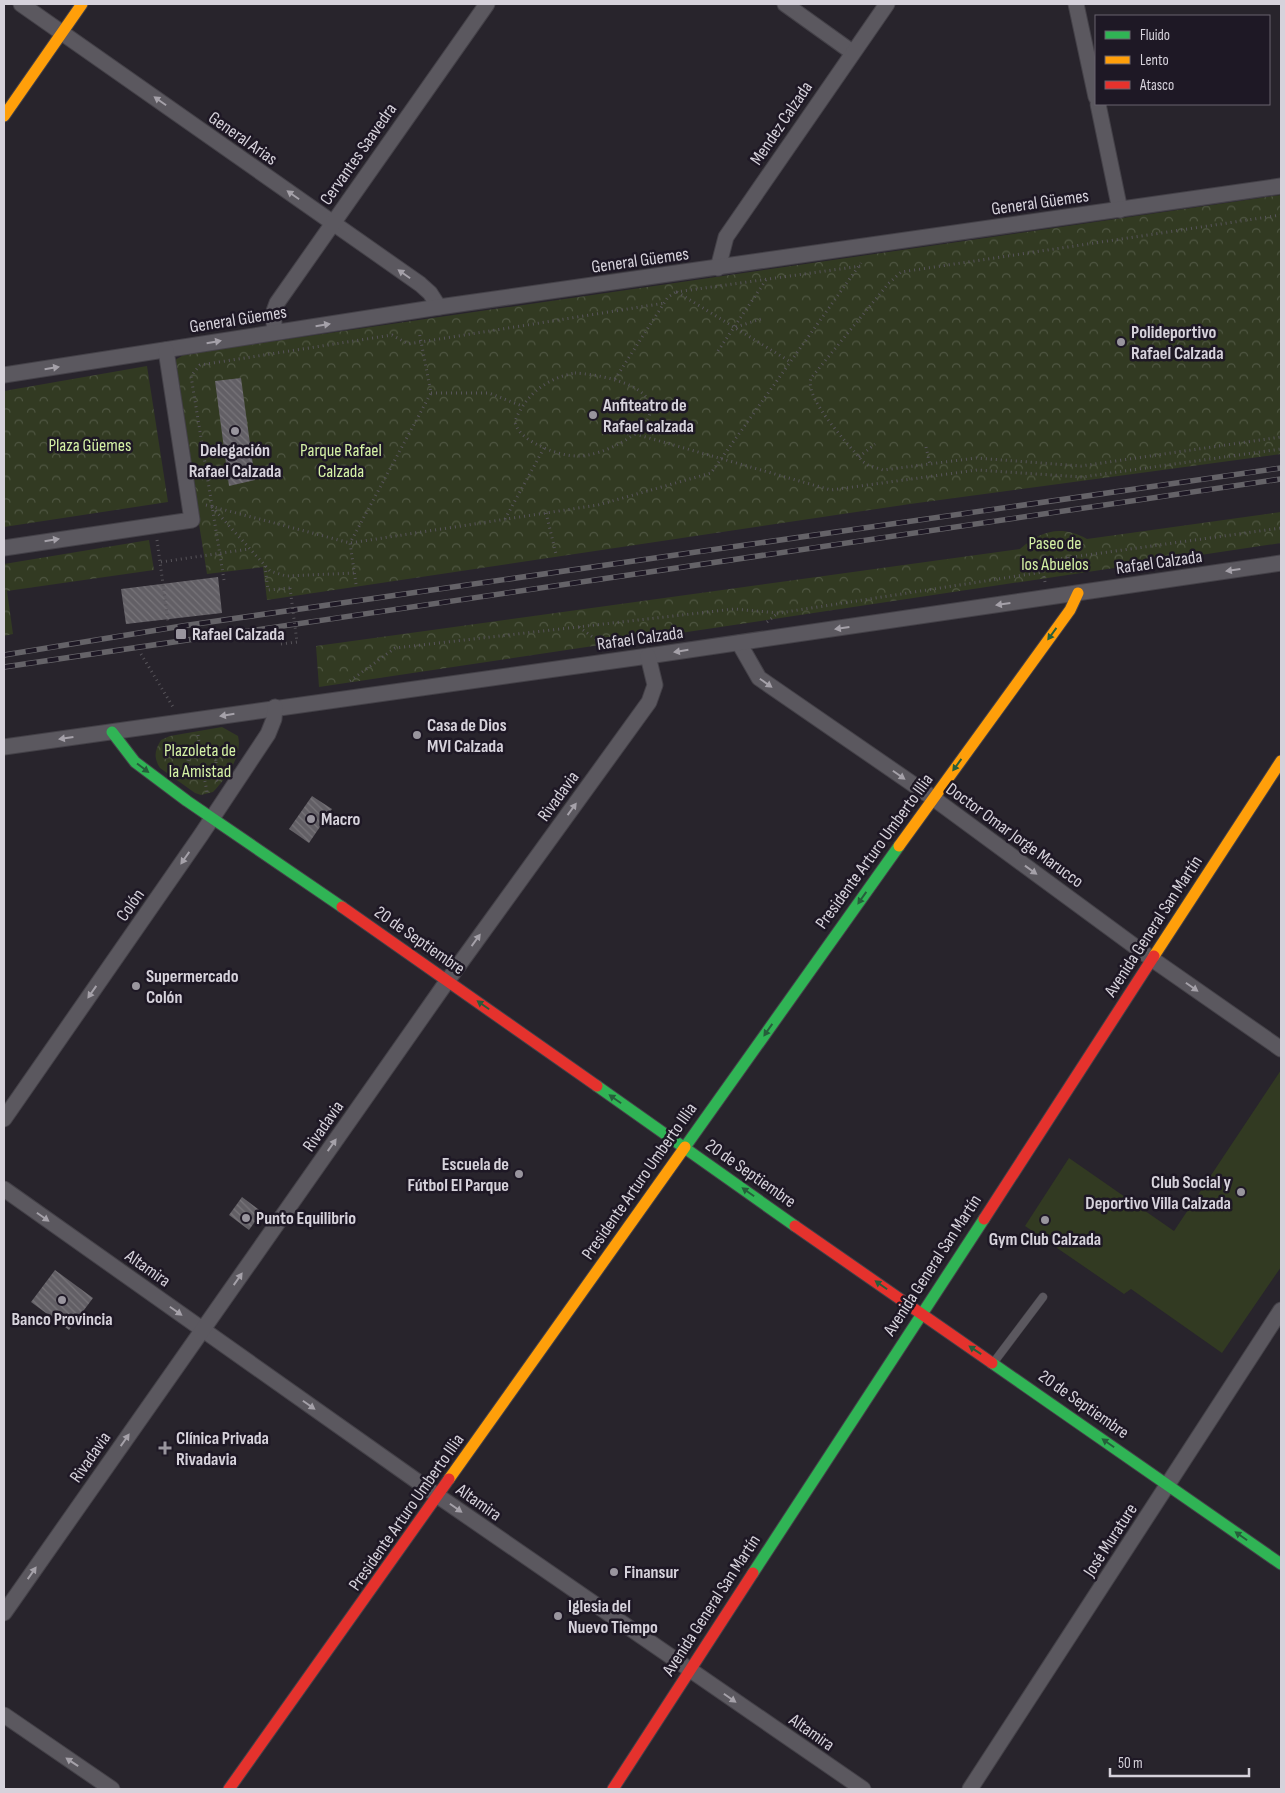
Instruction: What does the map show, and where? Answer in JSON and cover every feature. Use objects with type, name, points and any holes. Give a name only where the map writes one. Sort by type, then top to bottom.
[{"type":"street","name":"General Arias","points":[[21,4],[420,284],[439,307]]},
{"type":"street","points":[[4,116],[82,4]]},
{"type":"street","name":"Cervantes Saavedra","points":[[275,332],[273,314],[277,303],[487,4]]},
{"type":"street","points":[[785,4],[852,52]]},
{"type":"street","name":"Mendez Calzada","points":[[718,268],[726,237],[852,52],[887,4]]},
{"type":"street","points":[[1076,4],[1095,92]]},
{"type":"street","points":[[1098,105],[1120,210]]},
{"type":"street","name":"General Güemes","points":[[4,375],[439,307],[1281,186]]},
{"type":"street","points":[[4,548],[192,520],[166,350]]},
{"type":"street","name":"Rafael Calzada","points":[[4,747],[275,707],[624,660],[1281,563]]},
{"type":"street","name":"Presidente Arturo Umberto Illia","points":[[229,1789],[933,798],[1070,610],[1078,593]]},
{"type":"street","name":"Doctor Omar Jorge Marucco","points":[[739,643],[759,678],[933,798],[1152,959],[1281,1049]]},
{"type":"street","name":"Rivadavia","points":[[4,1613],[448,980],[650,702],[655,685],[648,656]]},
{"type":"street","name":"Colón","points":[[4,1118],[268,734],[274,720],[275,707]]},
{"type":"street","name":"20 de Septiembre","points":[[112,732],[123,749],[135,762],[212,818],[448,980],[684,1148],[994,1362],[1281,1564]]},
{"type":"street","name":"Avenida General San Martín","points":[[613,1789],[1281,761]]},
{"type":"street","name":"Altamira","points":[[4,1189],[438,1496],[863,1789]]},
{"type":"street","name":"José Murature","points":[[970,1789],[1281,1310]]},
{"type":"street","points":[[4,1715],[112,1789]]},
{"type":"lane","points":[[994,1362],[1043,1298]]},
{"type":"path","points":[[1281,215],[901,272],[888,284],[816,371],[808,385],[813,399],[859,457],[868,465],[883,470],[986,458],[1081,466],[1281,437]]},
{"type":"path","points":[[188,500],[350,543],[598,505],[711,473],[789,361],[860,266],[864,247]]},
{"type":"path","points":[[615,379],[664,303],[676,292],[860,266]]},
{"type":"path","points":[[673,274],[676,292],[789,361]]},
{"type":"path","points":[[718,351],[766,279]]},
{"type":"path","points":[[224,580],[191,376],[200,365],[392,335],[408,344],[664,303]]},
{"type":"path","points":[[735,327],[762,319]]},
{"type":"path","points":[[356,584],[350,543],[431,393],[419,331]]},
{"type":"path","points":[[588,374],[615,379],[635,390],[649,402],[650,412],[635,434],[615,446],[589,456],[567,455],[544,448],[526,438],[515,426],[515,421],[522,406],[531,394],[542,385],[564,375],[588,374]]},
{"type":"path","points":[[431,393],[489,393],[522,406]]},
{"type":"path","points":[[635,434],[831,490],[977,470],[1082,477],[1281,448]]},
{"type":"path","points":[[859,457],[875,444]]},
{"type":"path","points":[[926,447],[930,465]]},
{"type":"path","points":[[505,519],[544,448]]},
{"type":"path","points":[[212,507],[270,571],[286,576],[354,573]]},
{"type":"path","points":[[546,513],[556,554]]},
{"type":"path","points":[[155,524],[168,621]]},
{"type":"path","points":[[1048,597],[1043,572],[1051,560],[1281,528]]},
{"type":"path","points":[[161,562],[250,549]]},
{"type":"path","points":[[265,565],[268,590],[290,588],[297,642],[281,644]]},
{"type":"path","points":[[347,684],[395,648],[734,609],[779,613],[1043,572]]},
{"type":"path","points":[[578,627],[624,660]]},
{"type":"path","points":[[141,654],[182,722]]},
{"type":"path","points":[[201,749],[210,751],[215,763],[212,771],[204,776],[192,772],[188,764],[190,755],[201,749]]},
{"type":"green space","name":"Parque Rafael Calzada","points":[[1281,195],[1281,454],[910,504],[267,600],[263,567],[207,574],[175,374],[175,360],[185,354]]},
{"type":"green space","name":"Plaza Güemes","points":[[147,366],[168,502],[4,527],[4,391]]},
{"type":"green space","name":"Paseo de los Abuelos","points":[[1281,512],[1281,543],[319,687],[316,646],[1020,549],[1036,537],[1052,532],[1069,532],[1087,539]]},
{"type":"green space","points":[[149,540],[154,570],[7,591],[13,634],[4,636],[4,564]]},
{"type":"green space","name":"Plazoleta de la Amistad","points":[[222,727],[238,736],[239,744],[236,759],[213,792],[201,795],[195,793],[160,768],[156,760],[156,754],[161,740],[170,736]]},
{"type":"green space","name":"Club Social y Deportivo Villa Calzada","points":[[1281,1070],[1281,1267],[1222,1353],[1131,1289],[1124,1294],[1025,1226],[1069,1158],[1174,1231]]},
{"type":"building","name":"Delegación Rafael Calzada","points":[[241,378],[255,480],[229,486],[215,381]]},
{"type":"building","points":[[218,577],[222,613],[126,624],[121,589]]},
{"type":"building","name":"Macro","points":[[312,796],[332,809],[309,843],[289,829]]},
{"type":"building","points":[[242,1197],[262,1212],[249,1230],[229,1215]]},
{"type":"building","name":"Banco Provincia","points":[[55,1270],[93,1298],[69,1330],[31,1302]]},
{"type":"railway","points":[[4,655],[182,626],[1281,468]]},
{"type":"railway","points":[[4,667],[1281,479]]},
{"type":"traffic: fast","points":[[112,732],[135,762],[187,801],[342,907]]},
{"type":"traffic: fast","points":[[685,1147],[899,846]]},
{"type":"traffic: fast","points":[[597,1086],[795,1226]]},
{"type":"traffic: fast","points":[[753,1573],[984,1219]]},
{"type":"traffic: fast","points":[[992,1363],[1281,1564]]},
{"type":"traffic: slow","points":[[4,116],[82,4]]},
{"type":"traffic: slow","points":[[899,846],[1070,610],[1078,593]]},
{"type":"traffic: slow","points":[[1154,956],[1281,761]]},
{"type":"traffic: slow","points":[[449,1479],[685,1147]]},
{"type":"traffic: jam","points":[[342,907],[597,1086]]},
{"type":"traffic: jam","points":[[984,1219],[1154,956]]},
{"type":"traffic: jam","points":[[795,1226],[992,1363]]},
{"type":"traffic: jam","points":[[229,1789],[449,1479]]},
{"type":"traffic: jam","points":[[613,1789],[753,1573]]},
{"type":"place","name":"Polideportivo Rafael Calzada","points":[[1121,342]]},
{"type":"place","name":"Anfiteatro de Rafael calzada","points":[[593,415]]},
{"type":"place","name":"Delegación Rafael Calzada","points":[[235,431]]},
{"type":"place","name":"Rafael Calzada","points":[[181,634]]},
{"type":"place","name":"Casa de Dios MVI Calzada","points":[[417,735]]},
{"type":"place","name":"Macro","points":[[311,819]]},
{"type":"place","name":"Supermercado Colón","points":[[136,986]]},
{"type":"place","name":"Escuela de Fútbol El Parque","points":[[519,1174]]},
{"type":"place","name":"Club Social y Deportivo Villa Calzada","points":[[1241,1192]]},
{"type":"place","name":"Punto Equilibrio","points":[[246,1218]]},
{"type":"place","name":"Gym Club Calzada","points":[[1045,1220]]},
{"type":"place","name":"Banco Provincia","points":[[62,1300]]},
{"type":"place","name":"Clínica Privada Rivadavia","points":[[165,1448]]},
{"type":"place","name":"Finansur","points":[[614,1572]]},
{"type":"place","name":"Iglesia del Nuevo Tiempo","points":[[558,1616]]}]
